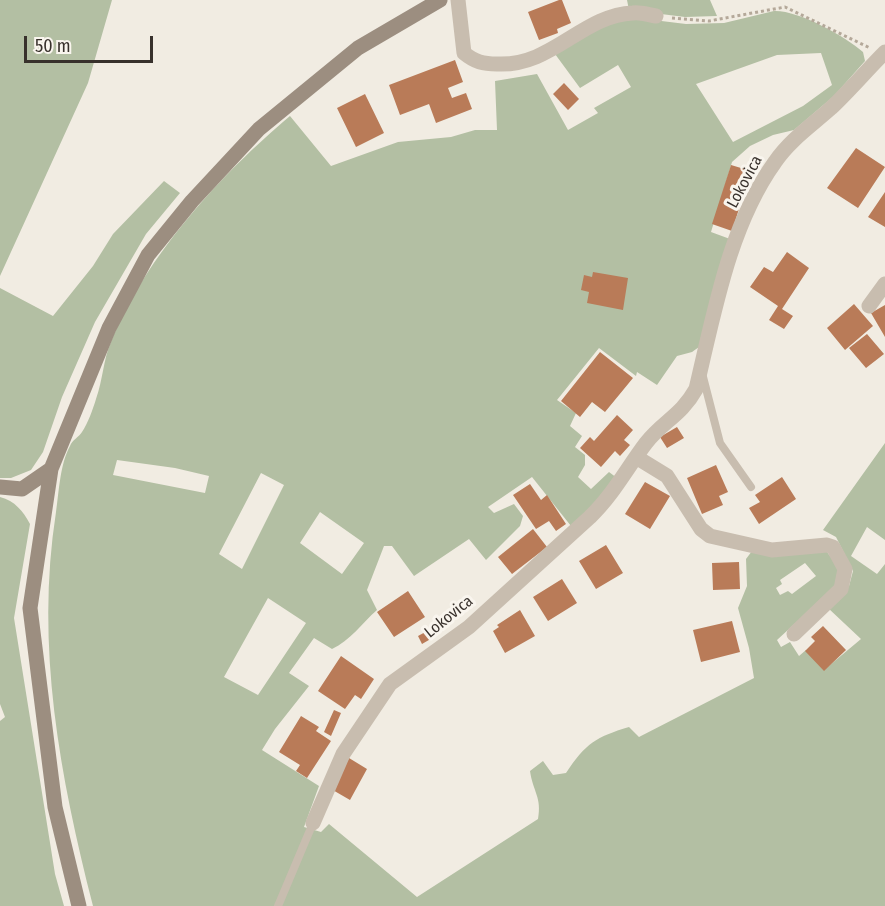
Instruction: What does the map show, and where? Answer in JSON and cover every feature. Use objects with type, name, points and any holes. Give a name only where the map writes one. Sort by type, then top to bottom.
[{"type":"main road","points":[[79,906],[55,807],[30,608],[51,469],[109,328],[148,255],[192,201],[259,129],[358,48],[440,0]]},
{"type":"main road","points":[[0,487],[22,489],[51,469]]},
{"type":"street","points":[[458,0],[464,53],[475,62],[490,64],[522,63],[538,58],[597,24],[616,16],[633,13],[656,16]]},
{"type":"street","name":"Lokovica","points":[[313,823],[343,754],[390,684],[470,627],[590,517],[605,502],[636,457],[660,428],[686,408],[696,389],[731,260],[749,206],[762,180],[789,144],[833,106],[884,55]]},
{"type":"street","points":[[869,306],[885,284]]},
{"type":"street","points":[[636,457],[667,476],[701,529],[710,536],[772,550],[827,545],[834,547],[846,569],[841,589],[794,634]]},
{"type":"lane","name":"Lokovica","points":[[701,367],[720,443],[751,487]]},
{"type":"lane","points":[[278,906],[313,823]]},
{"type":"path","points":[[656,16],[709,21],[785,7],[862,42],[884,55]]},
{"type":"green space","points":[[0,0],[112,0],[88,83],[0,276]]},
{"type":"green space","points":[[627,0],[710,0],[717,16],[685,17],[629,10]]},
{"type":"green space","points":[[774,11],[796,15],[821,25],[845,39],[863,52],[865,61],[834,96],[794,130],[773,135],[750,146],[732,162],[711,232],[730,239],[699,347],[692,352],[677,356],[657,385],[637,372],[636,376],[599,348],[557,400],[576,413],[570,426],[582,436],[575,447],[585,455],[585,465],[578,477],[591,489],[609,472],[617,478],[595,506],[571,526],[532,477],[488,507],[494,513],[514,504],[523,516],[520,526],[486,560],[469,539],[414,576],[392,546],[384,546],[367,590],[377,610],[350,637],[332,649],[314,638],[289,673],[309,686],[275,729],[262,750],[319,786],[304,827],[321,832],[329,824],[417,897],[538,819],[538,800],[530,771],[543,761],[553,775],[566,773],[586,748],[600,738],[629,727],[639,737],[754,678],[749,648],[738,608],[747,586],[746,559],[752,551],[827,552],[840,569],[837,585],[777,640],[781,647],[790,642],[799,656],[806,650],[824,670],[861,639],[828,608],[849,586],[853,571],[836,537],[823,530],[885,443],[885,540],[867,527],[851,556],[877,574],[885,564],[885,906],[93,906],[70,809],[54,711],[48,612],[50,562],[64,461],[72,442],[82,432],[90,416],[108,349],[126,310],[164,248],[212,191],[290,116],[331,166],[398,142],[451,137],[475,130],[497,130],[495,81],[537,74],[568,130],[598,113],[594,108],[631,87],[618,65],[580,88],[555,54],[611,21],[645,19],[686,24],[724,23]],"holes":[[[821,53],[832,85],[803,106],[733,142],[696,84],[777,55]],[[117,460],[175,468],[209,476],[205,493],[113,475]],[[261,473],[284,485],[242,569],[219,554]],[[320,512],[364,543],[342,574],[300,543]],[[805,563],[816,576],[792,594],[788,591],[780,595],[776,588],[782,584],[780,580]],[[268,598],[306,623],[258,695],[224,677]]]},
{"type":"green space","points":[[164,181],[180,193],[146,234],[95,322],[62,397],[43,452],[31,470],[11,478],[0,478],[0,288],[53,316],[93,266],[113,234]]},
{"type":"green space","points":[[0,497],[18,507],[30,524],[14,618],[55,874],[64,906],[0,906],[0,721],[5,717],[0,704]]},
{"type":"building","points":[[562,0],[571,23],[557,29],[558,33],[539,40],[528,12]]},
{"type":"building","points":[[455,60],[463,82],[448,88],[452,98],[466,93],[472,109],[436,123],[429,104],[400,115],[389,85]]},
{"type":"building","points":[[564,83],[579,99],[568,110],[553,94]]},
{"type":"building","points":[[365,94],[384,133],[356,147],[337,108]]},
{"type":"building","points":[[856,148],[885,167],[858,208],[827,188]]},
{"type":"building","points":[[731,165],[751,171],[732,231],[712,224]]},
{"type":"building","points":[[885,192],[885,227],[868,217]]},
{"type":"building","points":[[787,252],[809,268],[782,309],[793,316],[784,329],[769,320],[778,306],[750,287],[764,267],[773,272]]},
{"type":"building","points":[[593,272],[628,278],[623,310],[587,303],[589,292],[581,290],[584,275],[592,277]]},
{"type":"building","points":[[854,304],[873,326],[845,350],[827,328]]},
{"type":"building","points":[[885,305],[885,337],[871,313]]},
{"type":"building","points":[[867,334],[884,354],[866,368],[849,348]]},
{"type":"building","points":[[600,352],[633,378],[605,412],[592,402],[580,417],[561,401]]},
{"type":"building","points":[[617,415],[633,430],[624,440],[630,445],[620,456],[615,451],[601,467],[580,448],[590,437],[594,441]]},
{"type":"building","points":[[677,427],[684,438],[667,448],[660,437]]},
{"type":"building","points":[[716,465],[728,492],[719,496],[723,505],[702,514],[687,478]]},
{"type":"building","points":[[782,477],[796,499],[759,524],[749,508],[760,502],[755,495]]},
{"type":"building","points":[[645,482],[670,496],[650,529],[625,514]]},
{"type":"building","points":[[530,484],[541,500],[547,495],[566,524],[556,531],[549,521],[536,529],[513,495]]},
{"type":"building","points":[[533,529],[547,547],[512,574],[498,557]]},
{"type":"building","points":[[606,545],[623,573],[596,589],[579,561]]},
{"type":"building","points":[[739,562],[740,589],[713,590],[712,563]]},
{"type":"building","points":[[562,579],[577,603],[548,621],[533,597]]},
{"type":"building","points":[[408,591],[425,617],[394,637],[377,612]]},
{"type":"building","points":[[520,610],[535,636],[505,653],[493,631],[499,627],[497,625]]},
{"type":"building","points":[[732,621],[740,652],[701,662],[693,630]]},
{"type":"building","points":[[823,626],[846,650],[824,671],[805,651],[815,641],[811,637]]},
{"type":"building","points":[[429,630],[434,637],[422,644],[418,636]]},
{"type":"building","points":[[341,656],[374,679],[361,699],[355,695],[345,709],[318,691]]},
{"type":"building","points":[[334,710],[341,713],[331,736],[324,732]]},
{"type":"building","points":[[301,716],[319,727],[316,731],[331,741],[307,778],[296,771],[300,765],[279,752]]},
{"type":"building","points":[[349,758],[367,769],[350,800],[331,789]]}]
